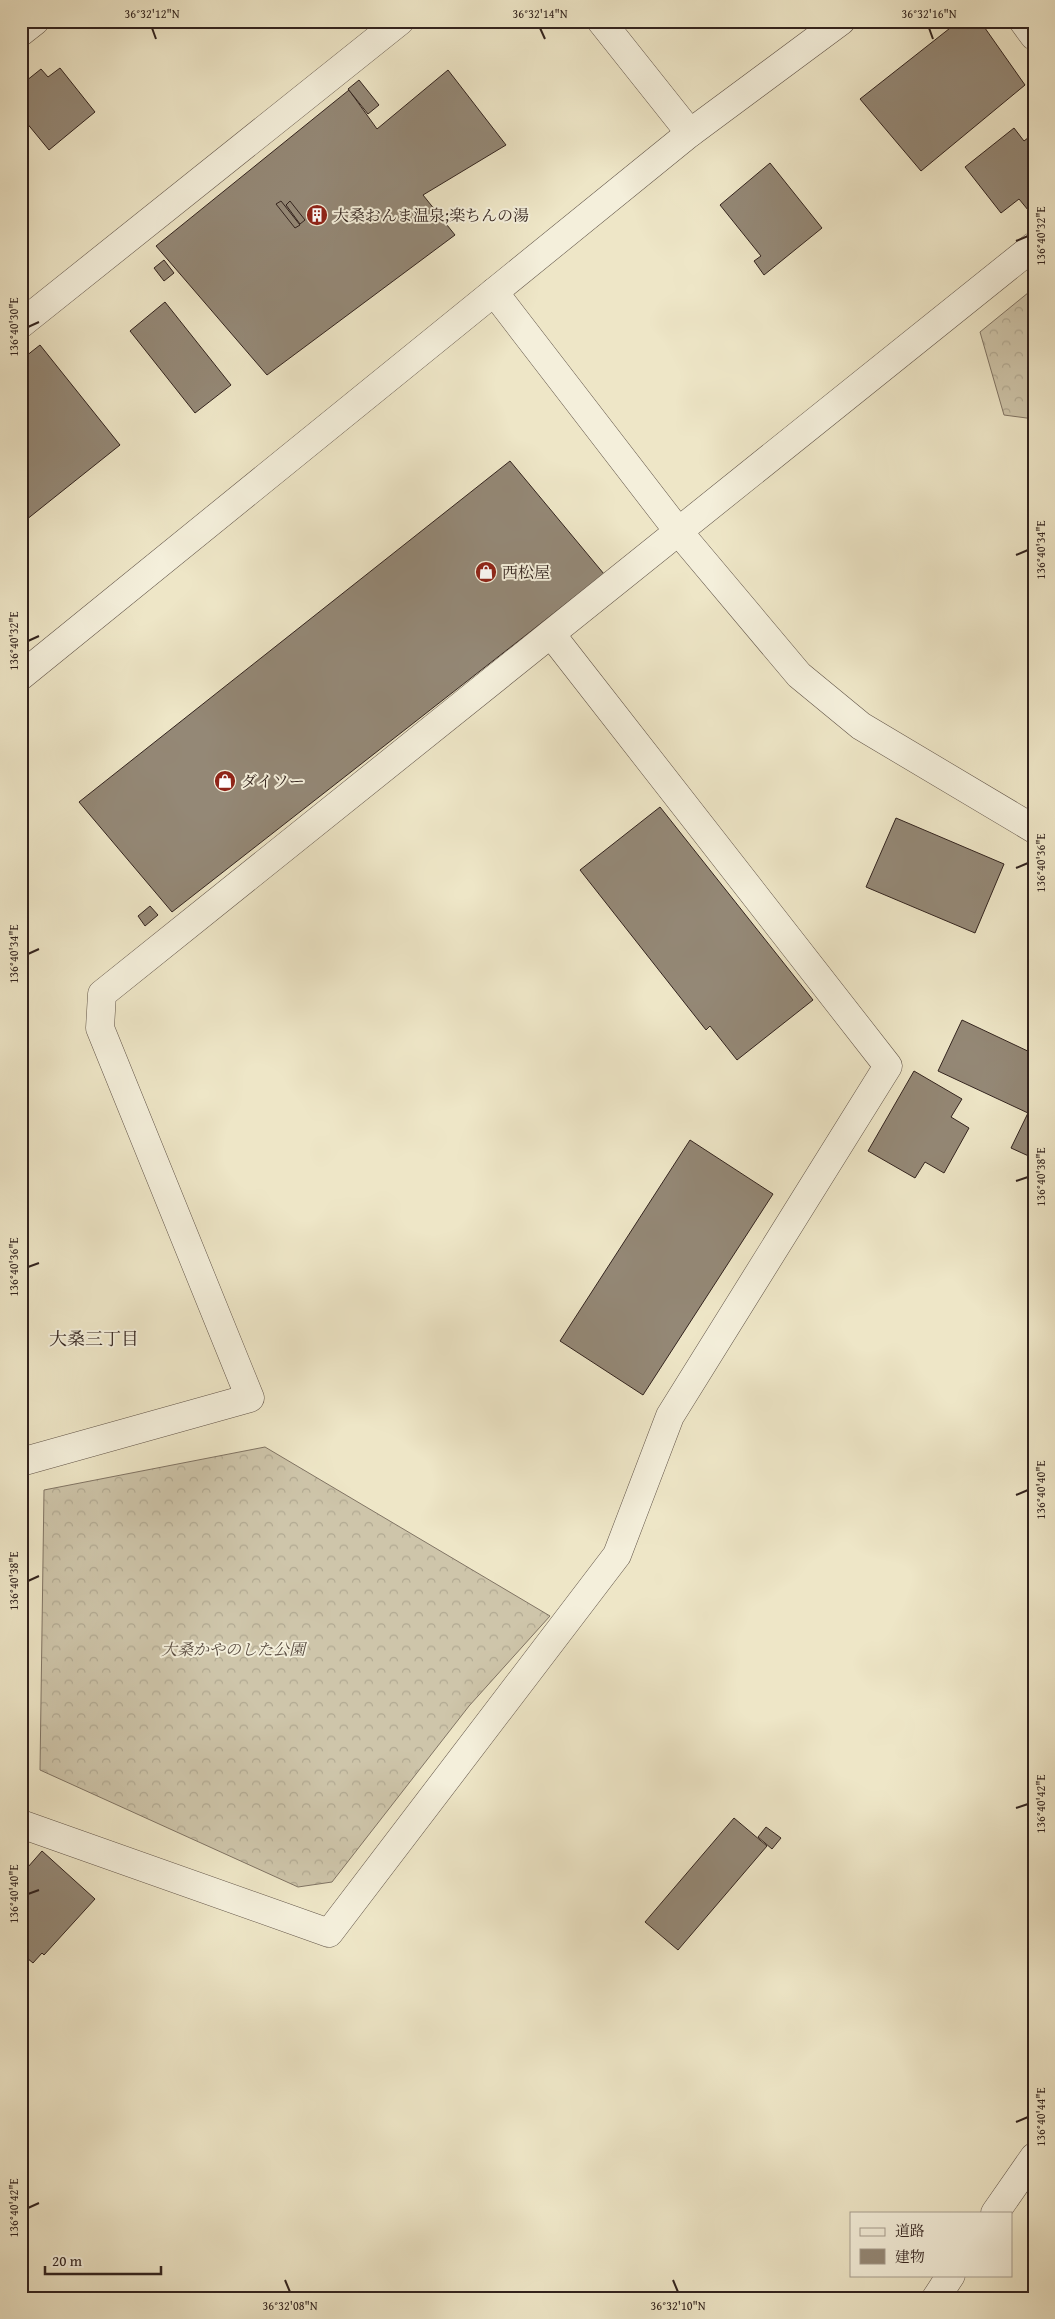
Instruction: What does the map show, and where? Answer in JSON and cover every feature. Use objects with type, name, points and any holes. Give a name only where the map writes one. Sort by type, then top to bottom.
[{"type":"street","points":[[21,32],[35,21]]},
{"type":"street","points":[[21,324],[400,21]]},
{"type":"street","points":[[600,21],[690,133]]},
{"type":"street","points":[[21,676],[690,133],[841,21]]},
{"type":"street","points":[[1022,21],[1034,36]]},
{"type":"street","points":[[21,1462],[250,1398],[100,1028],[102,994],[1034,246]]},
{"type":"street","points":[[494,292],[678,531],[799,676],[862,726],[1034,829]]},
{"type":"street","points":[[21,1824],[329,1933],[617,1555],[670,1416],[888,1066],[551,634]]},
{"type":"street","points":[[996,2212],[1034,2157]]},
{"type":"street","points":[[936,2298],[950,2276]]},
{"type":"green space","points":[[1034,288],[1034,419],[1004,415],[980,332]]},
{"type":"green space","name":"大桑かやのした公園","points":[[265,1447],[550,1616],[469,1706],[332,1882],[298,1887],[40,1770],[44,1490]]},
{"type":"building","points":[[959,21],[980,21],[1025,85],[921,171],[860,99]]},
{"type":"building","points":[[60,68],[95,112],[49,150],[21,116],[21,85],[41,69],[48,77]]},
{"type":"building","name":"大桑おんま温泉;楽ちんの湯","points":[[448,70],[506,145],[423,195],[455,235],[267,375],[156,246],[349,90],[377,129]]},
{"type":"building","points":[[359,80],[379,105],[368,114],[348,89]]},
{"type":"building","points":[[1014,128],[1024,141],[1034,133],[1033,216],[1019,199],[1001,213],[965,167]]},
{"type":"building","points":[[770,163],[822,228],[764,275],[754,261],[761,256],[720,205]]},
{"type":"building","points":[[281,201],[300,225],[295,228],[276,204]]},
{"type":"building","points":[[290,201],[305,220],[300,224],[286,205]]},
{"type":"building","points":[[164,260],[174,273],[164,281],[154,268]]},
{"type":"building","points":[[165,302],[231,385],[195,413],[130,331]]},
{"type":"building","points":[[40,345],[120,445],[21,524],[21,360]]},
{"type":"building","points":[[510,461],[604,574],[172,912],[79,802]]},
{"type":"building","points":[[660,807],[813,1000],[737,1060],[710,1026],[706,1030],[580,870]]},
{"type":"building","points":[[896,818],[1004,864],[975,933],[866,887]]},
{"type":"building","points":[[150,906],[158,915],[145,926],[138,916]]},
{"type":"building","points":[[962,1020],[1034,1054],[1033,1158],[1011,1148],[1028,1113],[938,1071]]},
{"type":"building","points":[[914,1071],[962,1099],[951,1117],[969,1128],[944,1173],[925,1162],[915,1178],[868,1151]]},
{"type":"building","points":[[690,1140],[773,1194],[643,1395],[560,1341]]},
{"type":"building","points":[[734,1818],[767,1846],[678,1950],[645,1922]]},
{"type":"building","points":[[766,1827],[781,1838],[772,1849],[758,1837]]},
{"type":"building","points":[[42,1851],[95,1899],[44,1955],[42,1953],[33,1963],[21,1953],[21,1875]]},
{"type":"place","name":"大桑おんま温泉;楽ちんの湯","points":[[317,215]]},
{"type":"place","name":"西松屋","points":[[486,572]]},
{"type":"place","name":"ダイソー","points":[[225,781]]},
{"type":"district","name":"大桑三丁目","points":[[94,1338]]}]
